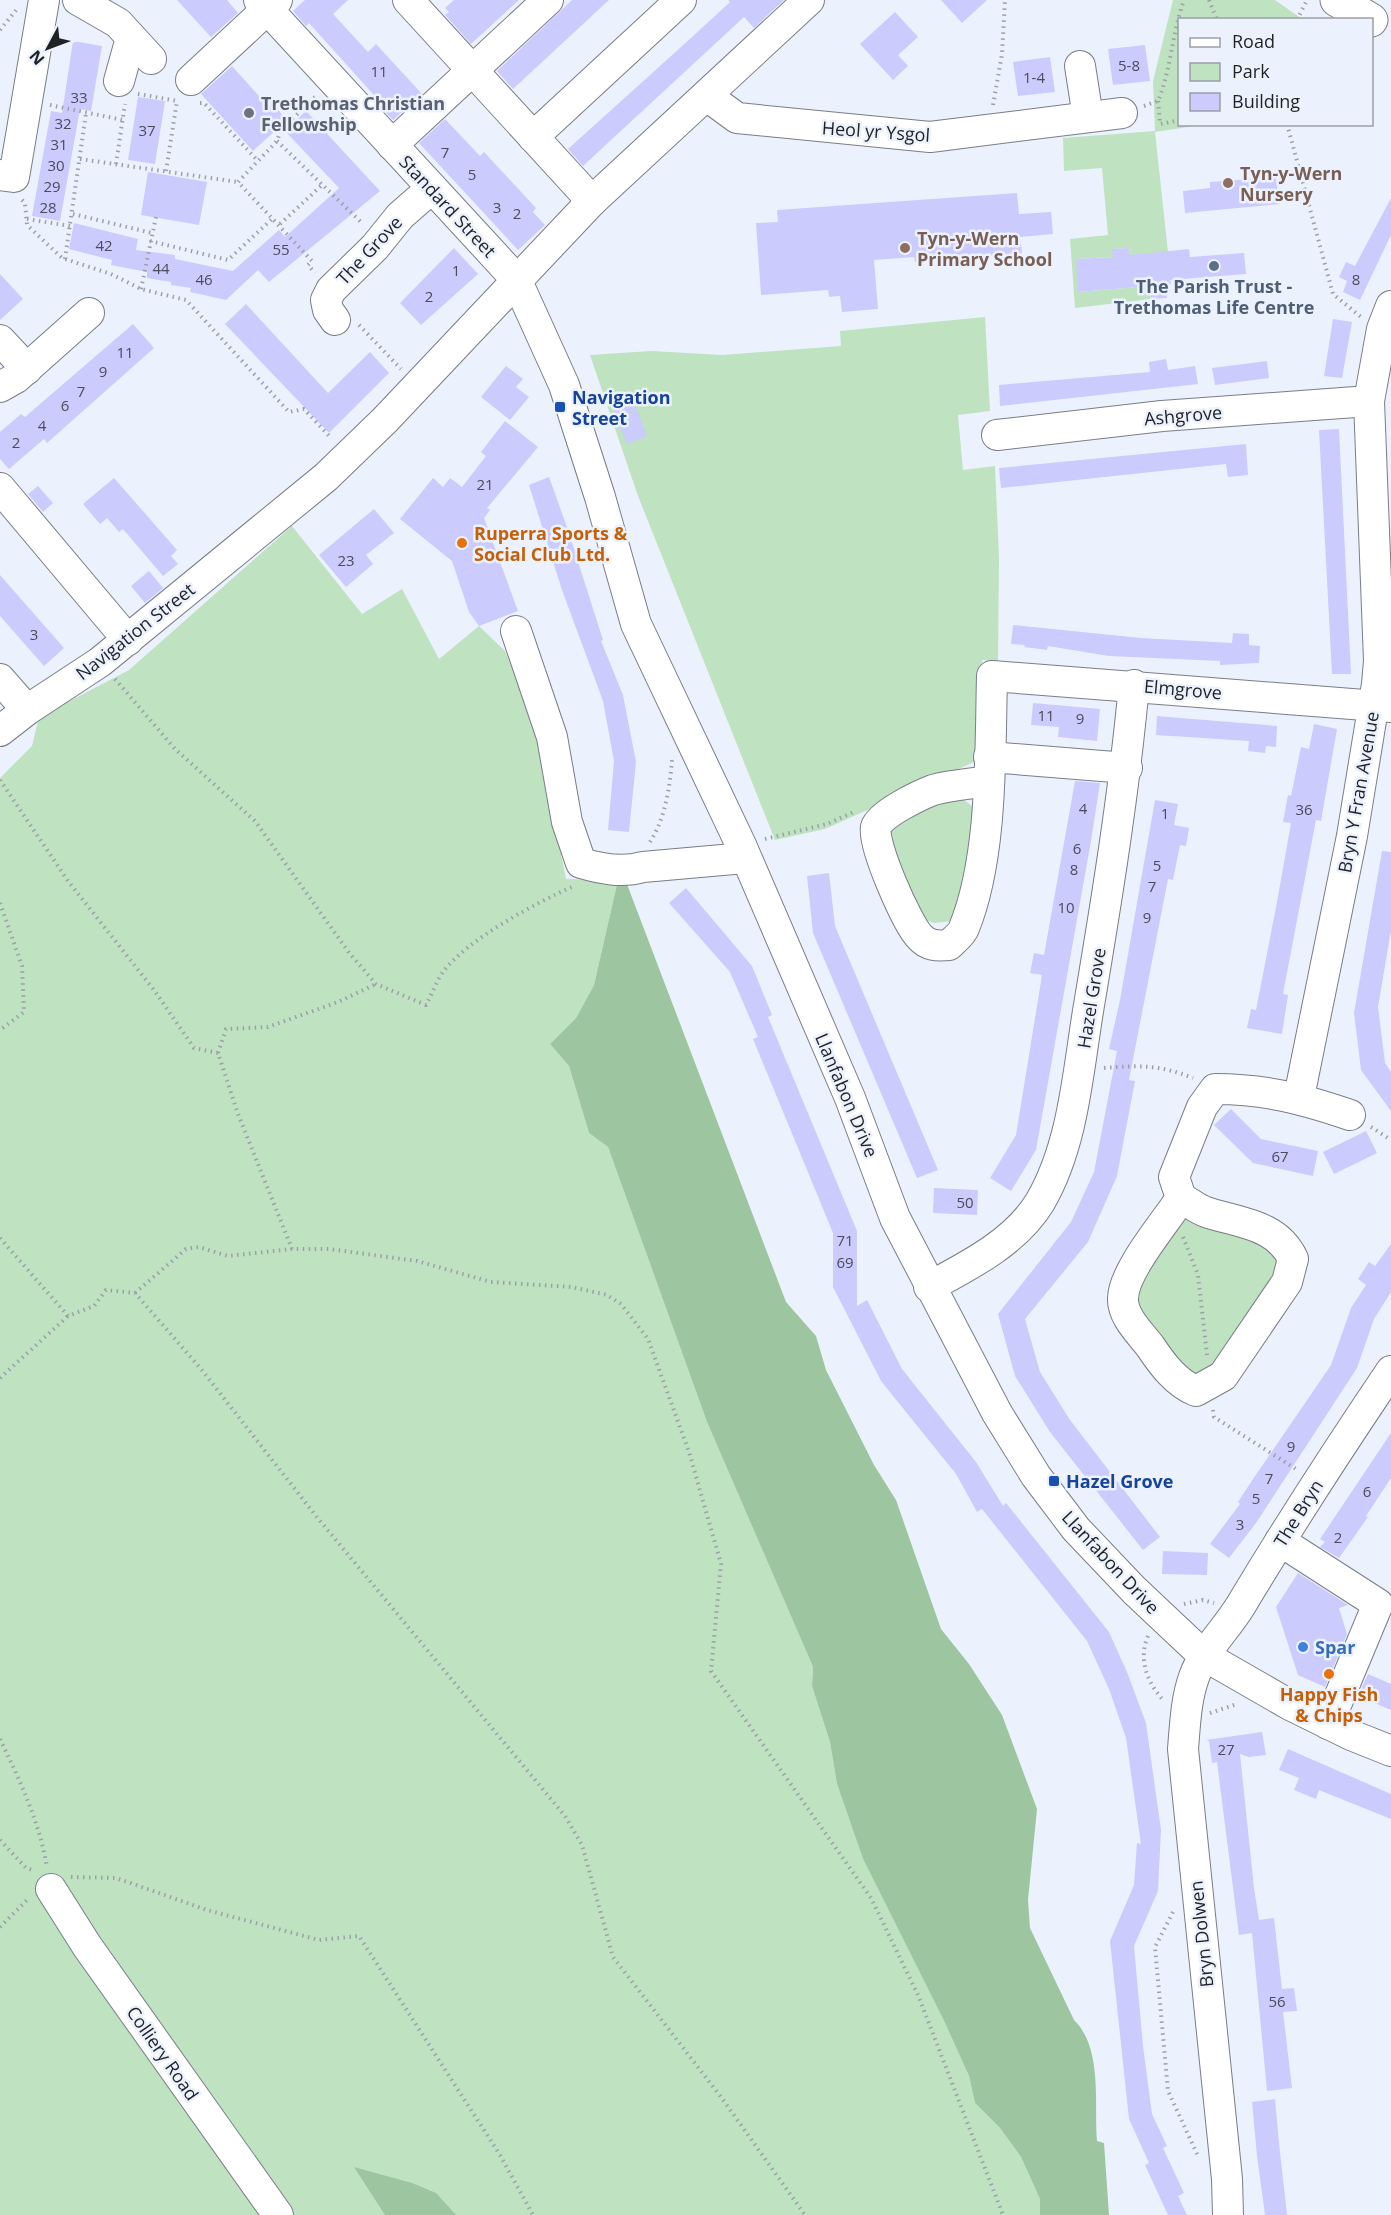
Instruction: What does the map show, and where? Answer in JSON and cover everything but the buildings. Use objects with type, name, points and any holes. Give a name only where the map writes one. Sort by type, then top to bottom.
[{"type":"main road","points":[[1337,0],[1368,18]]},
{"type":"main road","points":[[1373,21],[1391,31]]},
{"type":"street","points":[[78,0],[118,23],[141,49],[124,92]]},
{"type":"street","points":[[392,145],[548,0]]},
{"type":"street","points":[[533,136],[681,0]]},
{"type":"street","name":"Navigation Street","points":[[0,731],[27,710],[100,662],[326,477],[417,386],[592,201],[809,0]]},
{"type":"street","points":[[410,1],[592,201]]},
{"type":"street","points":[[7,176],[27,100],[33,2]]},
{"type":"street","points":[[187,96],[268,3]]},
{"type":"street","name":"Standard Street","points":[[268,3],[333,81],[516,279]]},
{"type":"street","points":[[1080,66],[1088,117]]},
{"type":"street","name":"Heol yr Ysgol","points":[[707,96],[737,118],[930,137],[1122,113]]},
{"type":"street","name":"The Grove","points":[[335,320],[328,310],[326,300],[331,290],[400,216],[432,188]]},
{"type":"street","name":"Llanfabon Drive","points":[[516,279],[564,385],[600,497],[636,624],[745,858],[850,1098],[895,1218],[929,1287],[997,1413],[1036,1476],[1077,1529],[1203,1655],[1328,1724],[1391,1751]]},
{"type":"street","points":[[0,387],[27,369],[89,313]]},
{"type":"street","name":"Bryn Y Fran Avenue","points":[[1299,1097],[1352,836],[1382,706],[1369,401],[1388,324]]},
{"type":"street","points":[[0,340],[27,369]]},
{"type":"street","name":"Ashgrove","points":[[997,435],[1162,416],[1369,401]]},
{"type":"street","points":[[0,488],[128,640]]},
{"type":"street","points":[[516,631],[552,737],[567,822],[581,863],[600,869],[631,870],[745,858]]},
{"type":"street","name":"Elmgrove","points":[[988,769],[992,676],[1134,685],[1382,706]]},
{"type":"street","points":[[0,679],[27,710]]},
{"type":"street","name":"Hazel Grove","points":[[929,1287],[975,1262],[1000,1243],[1039,1203],[1052,1175],[1066,1133],[1080,1070],[1127,768],[1134,685]]},
{"type":"street","points":[[988,769],[984,835],[975,890],[963,930],[949,945],[933,946],[919,937],[906,914],[876,842],[875,827],[882,817],[933,790],[988,769],[1127,768]]},
{"type":"street","points":[[1181,1198],[1141,1255],[1123,1298],[1127,1315],[1152,1350],[1182,1385],[1196,1390],[1223,1376],[1287,1282],[1293,1259],[1287,1246],[1269,1231],[1203,1211],[1181,1198],[1174,1177],[1203,1107],[1215,1089],[1246,1089],[1299,1097],[1350,1115]]},
{"type":"street","name":"The Bryn","points":[[1203,1655],[1234,1615],[1391,1371]]},
{"type":"street","points":[[1280,1541],[1384,1603],[1328,1724]]},
{"type":"street","name":"Bryn Dolwen","points":[[1203,1655],[1193,1679],[1185,1715],[1183,1749],[1227,2180],[1228,2215]]},
{"type":"street","name":"Colliery Road","points":[[50,1883],[87,1946],[278,2215]]},
{"type":"path","points":[[989,129],[1002,54],[1005,0]]},
{"type":"path","points":[[1178,120],[1160,124],[1158,101],[1163,88],[1174,29],[1184,0]]},
{"type":"path","points":[[1209,0],[1216,18]]},
{"type":"path","points":[[1298,18],[1307,0]]},
{"type":"path","points":[[0,30],[33,2]]},
{"type":"path","points":[[238,182],[277,141],[281,130],[333,81]]},
{"type":"path","points":[[116,164],[123,120],[124,92],[187,96],[204,103],[258,161]]},
{"type":"path","points":[[166,171],[187,96]]},
{"type":"path","points":[[27,100],[123,120]]},
{"type":"path","points":[[1122,113],[1158,101]]},
{"type":"path","points":[[65,259],[86,113]]},
{"type":"path","points":[[1288,126],[1333,294],[1351,312],[1388,324]]},
{"type":"path","points":[[277,141],[379,241]]},
{"type":"path","points":[[80,159],[238,182],[312,261],[308,265],[352,318],[417,386]]},
{"type":"path","points":[[7,176],[13,194],[25,203],[27,225],[65,259],[111,274],[141,289],[186,300],[289,412],[304,409],[347,456]]},
{"type":"path","points":[[280,225],[322,185]]},
{"type":"path","points":[[73,214],[152,233]]},
{"type":"path","points":[[141,289],[156,217]]},
{"type":"path","points":[[150,241],[228,260],[273,218]]},
{"type":"path","points":[[27,219],[70,226]]},
{"type":"path","points":[[100,662],[175,749],[255,821],[350,954],[376,984],[426,1005],[444,970],[478,941],[537,902],[580,884],[600,869]]},
{"type":"path","points":[[631,870],[656,832],[670,783],[679,716]]},
{"type":"path","points":[[0,780],[68,881],[154,990],[194,1048],[218,1053]]},
{"type":"path","points":[[0,903],[22,966],[24,1012],[0,1030]]},
{"type":"path","points":[[291,1249],[238,1114],[218,1053],[226,1029],[268,1027],[338,1002],[376,984]]},
{"type":"path","points":[[1080,1070],[1135,1065],[1167,1068],[1215,1089]]},
{"type":"path","points":[[0,1238],[68,1316]]},
{"type":"path","points":[[135,1293],[186,1249],[199,1246],[228,1256],[291,1249],[329,1250],[417,1261],[491,1282],[572,1287],[607,1295],[621,1304],[648,1339],[689,1452],[721,1564],[711,1671],[871,1898],[918,1995],[1003,2215]]},
{"type":"path","points":[[0,1378],[68,1316],[94,1306],[106,1290],[135,1293],[201,1370],[316,1516],[565,1816],[582,1845],[613,1957],[721,2097],[805,2215]]},
{"type":"path","points":[[1234,1615],[1215,1603],[1203,1600],[1175,1607],[1168,1604],[1159,1613],[1144,1644],[1145,1671],[1152,1687],[1166,1703],[1185,1715],[1200,1717],[1236,1705],[1249,1682]]},
{"type":"path","points":[[0,1739],[31,1807],[42,1839],[50,1883]]},
{"type":"path","points":[[0,1840],[26,1868],[50,1883]]},
{"type":"path","points":[[0,1927],[28,1898],[50,1883],[116,1878],[207,1910],[319,1940],[358,1936],[500,2155],[533,2215]]},
{"type":"path","points":[[1175,1910],[1155,1947],[1168,2091],[1202,2163]]},
{"type":"green space","points":[[1173,0],[1275,0],[1301,18],[1178,18],[1178,126],[1194,126],[1155,132],[1168,252],[1130,255],[1129,248],[1113,249],[1113,257],[1077,259],[1079,292],[1149,286],[1151,299],[1075,308],[1070,239],[1108,235],[1102,168],[1064,171],[1063,138],[1155,131],[1153,81]]},
{"type":"green space","points":[[985,317],[990,411],[958,415],[963,470],[995,466],[999,558],[998,661],[982,660],[979,749],[974,762],[825,829],[775,840],[638,496],[590,355],[651,351],[723,355],[841,346],[840,331]]},
{"type":"green space","points":[[292,526],[362,614],[402,589],[439,659],[479,626],[505,651],[535,722],[566,879],[618,880],[594,985],[576,1018],[550,1044],[569,1066],[589,1133],[608,1147],[707,1422],[813,1667],[812,1686],[830,1742],[837,1784],[863,1859],[945,2023],[969,2076],[975,2103],[1000,2128],[1021,2157],[1040,2199],[1040,2215],[0,2215],[0,778],[32,746],[39,717],[129,670]]},
{"type":"green space","points":[[956,794],[976,809],[979,823],[953,921],[934,923],[923,919],[888,844],[890,826]]},
{"type":"green space","points":[[625,879],[786,1302],[816,1336],[826,1370],[874,1465],[896,1500],[941,1629],[969,1664],[1002,1715],[1037,1809],[1028,1900],[1030,1928],[1089,2046],[1095,2077],[1097,2141],[1104,2143],[1109,2215],[1040,2215],[1040,2199],[1021,2157],[1000,2128],[975,2103],[969,2076],[945,2023],[863,1859],[837,1784],[830,1742],[812,1686],[813,1667],[707,1422],[608,1147],[589,1133],[569,1066],[550,1044],[576,1018],[594,985],[618,880]]},
{"type":"green space","points":[[1181,1198],[1293,1259],[1196,1391],[1152,1350],[1127,1283]]},
{"type":"green space","points":[[354,2167],[412,2183],[436,2193],[456,2215],[385,2215]]},
{"type":"place","name":"Trethomas Christian Fellowship","points":[[249,113]]},
{"type":"place","name":"Tyn-y-Wern Nursery","points":[[1228,183]]},
{"type":"place","name":"Tyn-y-Wern Primary School","points":[[905,248]]},
{"type":"place","name":"The Parish Trust - Trethomas Life Centre","points":[[1214,266]]},
{"type":"place","name":"Navigation Street","points":[[560,407]]},
{"type":"place","name":"Ruperra Sports & Social Club Ltd.","points":[[462,543]]},
{"type":"place","name":"Hazel Grove","points":[[1054,1481]]},
{"type":"place","name":"Spar","points":[[1303,1647]]},
{"type":"place","name":"Happy Fish & Chips","points":[[1329,1674]]}]
